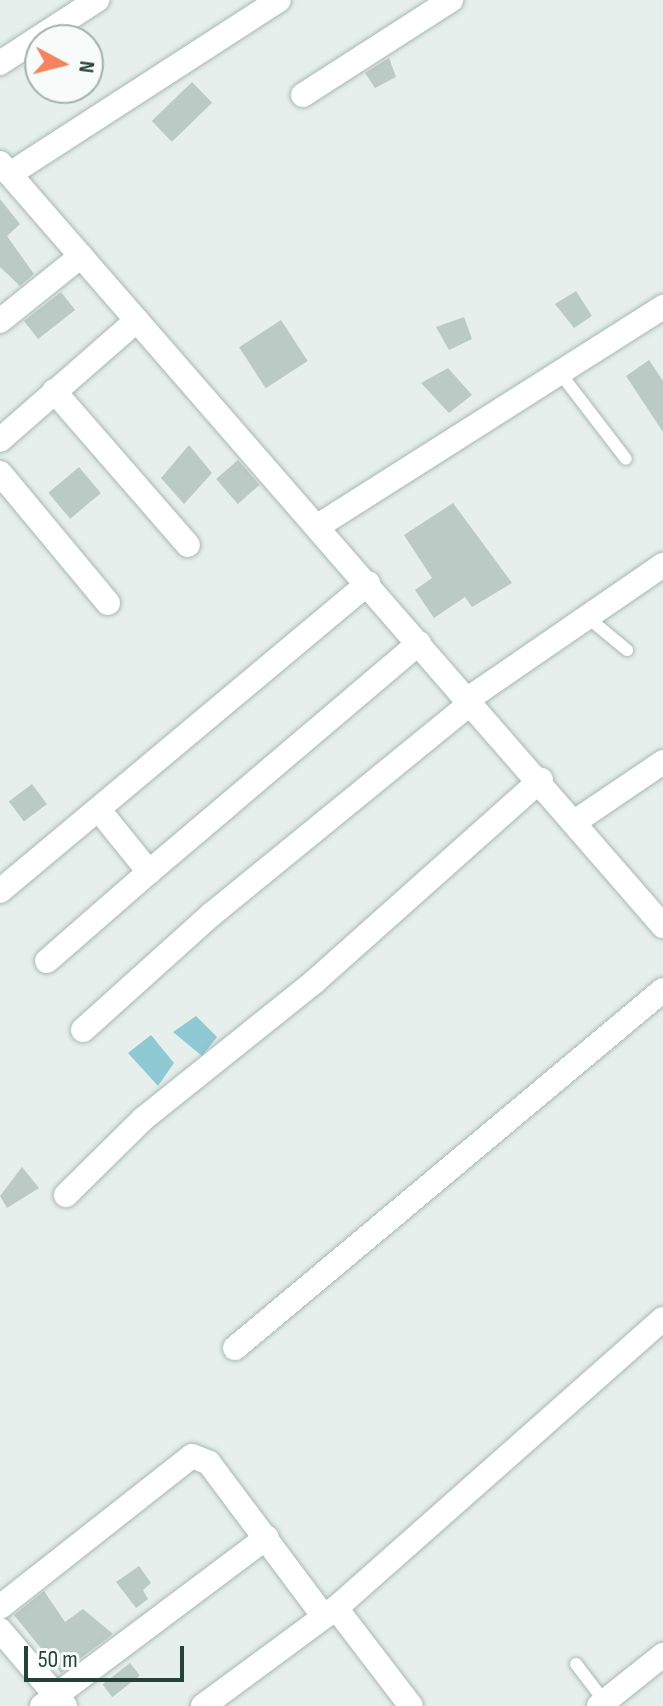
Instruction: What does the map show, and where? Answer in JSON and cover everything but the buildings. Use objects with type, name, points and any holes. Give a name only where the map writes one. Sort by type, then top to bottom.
[{"type":"street","points":[[279,0],[5,168],[419,643],[658,910]]},
{"type":"street","points":[[303,95],[451,0]]},
{"type":"street","points":[[0,63],[86,2]]},
{"type":"street","points":[[0,321],[81,256]]},
{"type":"street","points":[[318,526],[663,307]]},
{"type":"street","points":[[0,440],[137,320]]},
{"type":"street","points":[[54,391],[188,545]]},
{"type":"street","points":[[0,473],[108,603]]},
{"type":"street","points":[[83,1030],[212,914],[470,700],[663,565]]},
{"type":"street","points":[[0,891],[99,810],[245,679],[368,583]]},
{"type":"street","points":[[47,961],[419,643]]},
{"type":"street","points":[[576,821],[663,762]]},
{"type":"street","points":[[66,1195],[143,1119],[314,982],[541,780]]},
{"type":"street","points":[[99,810],[149,872]]},
{"type":"street","points":[[235,1348],[663,990]]},
{"type":"street","points":[[203,1706],[330,1613],[662,1323]]},
{"type":"street","points":[[0,1607],[192,1456],[209,1463],[330,1613],[411,1706]]},
{"type":"street","points":[[0,1630],[54,1703],[267,1537]]},
{"type":"street","points":[[602,1704],[663,1655]]},
{"type":"lane","points":[[560,373],[626,459]]},
{"type":"lane","points":[[587,617],[627,650]]},
{"type":"lane","points":[[576,1664],[602,1704]]},
{"type":"water","points":[[196,1016],[217,1037],[202,1056],[173,1032]]},
{"type":"water","points":[[151,1035],[174,1063],[158,1086],[128,1053]]}]
